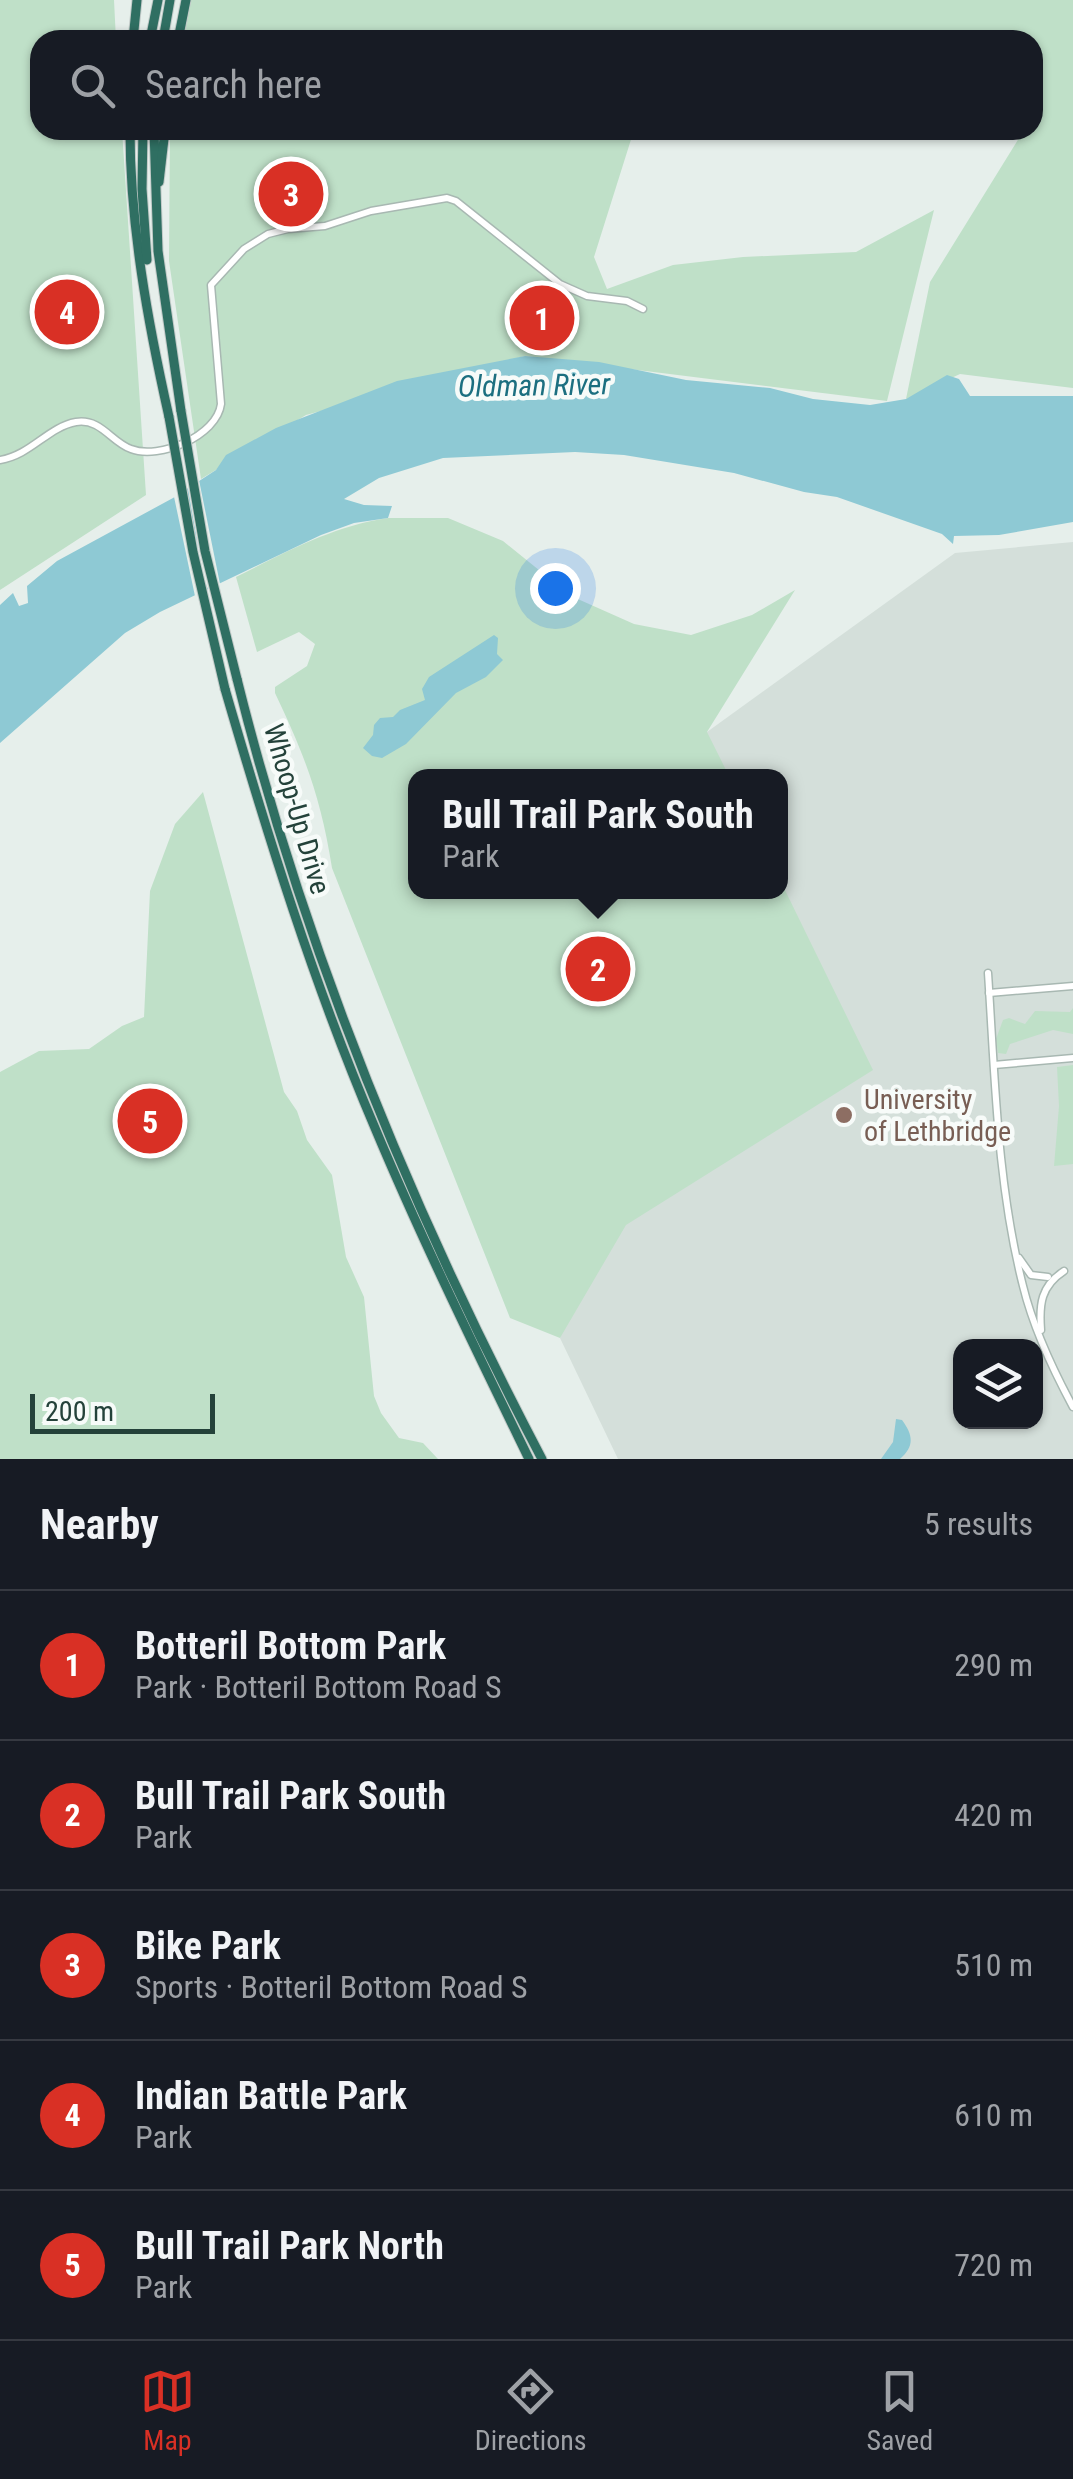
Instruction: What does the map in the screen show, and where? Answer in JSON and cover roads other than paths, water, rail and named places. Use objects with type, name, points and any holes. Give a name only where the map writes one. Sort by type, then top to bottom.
[{"type":"highway","points":[[134,30],[137,0]]},
{"type":"highway","points":[[152,30],[158,0]]},
{"type":"highway","points":[[165,30],[170,0]]},
{"type":"highway","points":[[180,30],[186,0]]},
{"type":"highway","points":[[131,140],[138,238],[169,416]]},
{"type":"highway","name":"Whoop-Up Drive","points":[[143,140],[143,217],[169,416],[193,552],[225,688],[293,909],[367,1110],[426,1246],[529,1459]]},
{"type":"highway","name":"Whoop-Up Drive","points":[[154,140],[155,214],[164,300],[205,551],[292,878],[357,1059],[435,1242],[543,1459]]},
{"type":"highway","points":[[155,214],[164,140]]},
{"type":"street","points":[[0,460],[19,457],[76,422],[100,427],[126,447],[140,451],[178,444],[211,424],[221,404],[210,285],[244,248],[268,234],[288,229],[326,226],[370,211],[440,197],[456,201],[560,284],[587,296],[627,301],[642,308]]},
{"type":"street","points":[[988,973],[1005,1185],[1016,1251],[1024,1289],[1041,1336],[1073,1407]]},
{"type":"street","points":[[989,992],[1073,986]]},
{"type":"street","points":[[994,1064],[1073,1058]]},
{"type":"street","points":[[1016,1251],[1032,1275],[1048,1276]]},
{"type":"street","points":[[1041,1336],[1042,1295],[1049,1282],[1064,1272]]},
{"type":"water","name":"Oldman River","points":[[525,356],[599,362],[686,380],[770,388],[813,399],[870,405],[906,399],[947,375],[959,379],[970,396],[1073,396],[1073,522],[999,535],[954,536],[953,544],[942,534],[837,497],[734,473],[624,455],[575,452],[443,458],[379,478],[344,499],[364,505],[392,506],[388,518],[354,523],[321,535],[160,612],[125,633],[0,743],[0,605],[13,593],[19,606],[28,603],[27,586],[57,561],[173,498],[216,470],[226,455],[276,428],[397,381]]},
{"type":"water","points":[[494,635],[498,638],[497,654],[503,660],[486,677],[456,693],[406,744],[382,758],[363,748],[380,718],[393,717],[425,700],[422,689],[429,677]]},
{"type":"water","points":[[896,1419],[906,1425],[910,1445],[900,1459],[881,1459],[893,1442]]},
{"type":"place","name":"Bike Park","points":[[291,194]]},
{"type":"place","name":"Indian Battle Park","points":[[67,312]]},
{"type":"place","name":"Botteril Bottom Park","points":[[542,318]]},
{"type":"place","name":"Bull Trail Park South","points":[[598,969]]},
{"type":"place","name":"University of Lethbridge","points":[[844,1115]]},
{"type":"place","name":"Bull Trail Park North","points":[[150,1121]]}]
